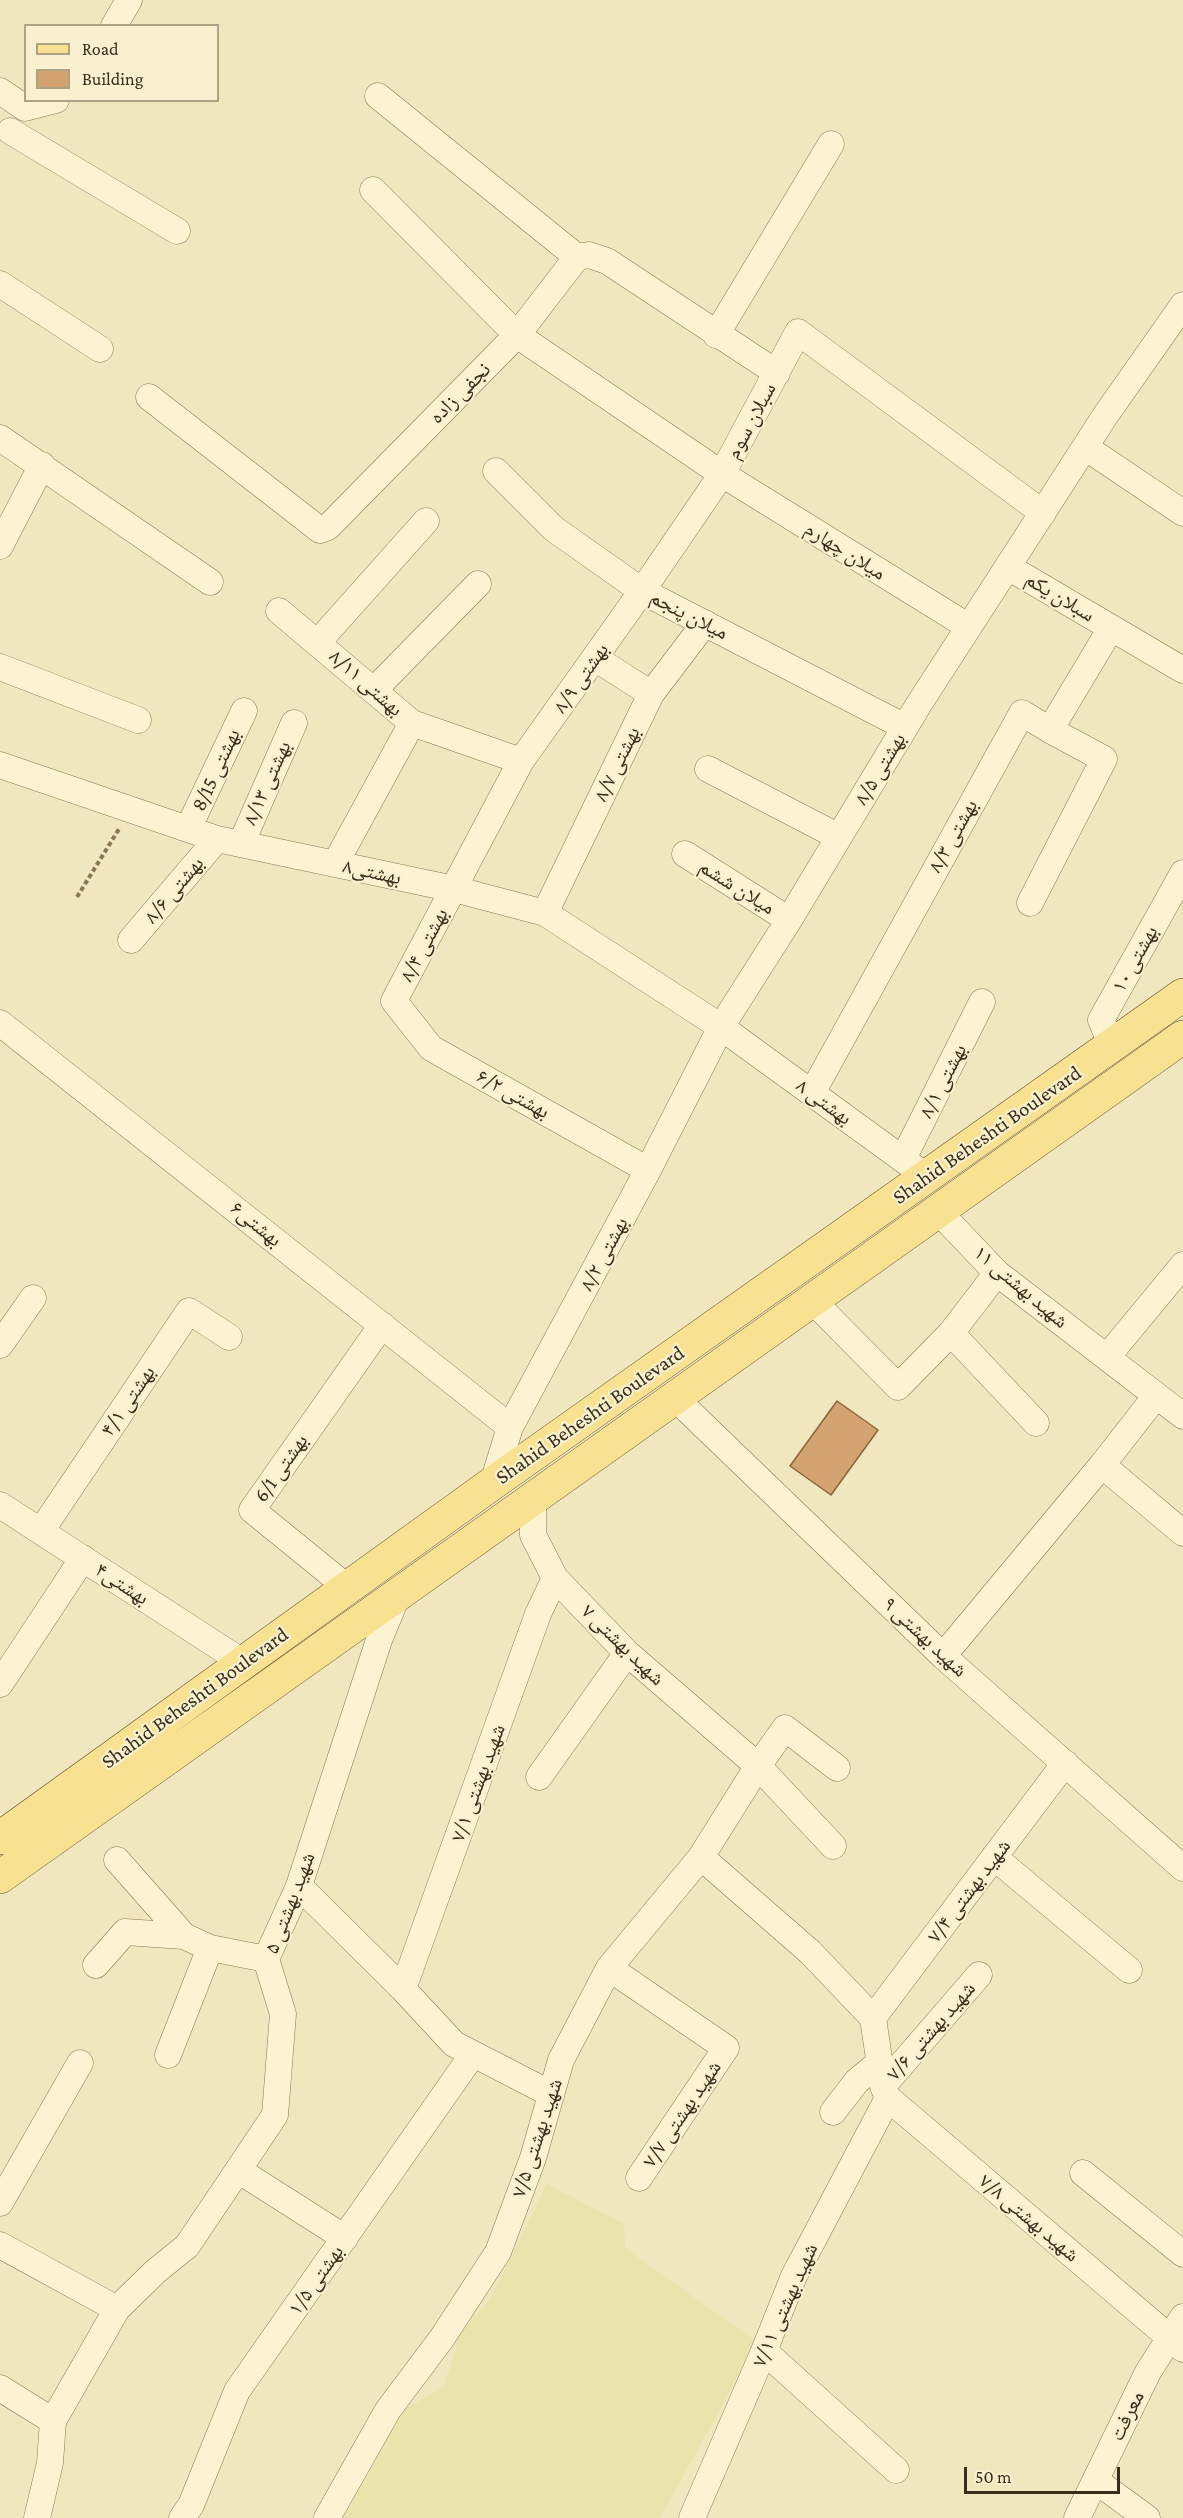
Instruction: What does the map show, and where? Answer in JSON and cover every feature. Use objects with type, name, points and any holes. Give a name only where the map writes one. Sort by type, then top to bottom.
[{"type":"main road","name":"Shahid Beheshti Boulevard","points":[[0,1838],[492,1483],[915,1168],[1112,1046],[1183,995]]},
{"type":"main road","name":"Shahid Beheshti Boulevard","points":[[0,1877],[1183,1037]]},
{"type":"street","points":[[115,24],[129,0]]},
{"type":"street","points":[[0,91],[25,108]]},
{"type":"street","points":[[378,96],[577,257],[589,255],[607,261],[716,335],[777,373]]},
{"type":"street","points":[[49,102],[25,108],[5,139],[177,231]]},
{"type":"street","points":[[716,335],[831,144]]},
{"type":"street","name":"سبلان سوم","points":[[373,190],[518,335],[722,474],[798,332],[1043,513]]},
{"type":"street","name":"نجفی زاده","points":[[149,397],[320,530],[328,527],[518,335],[577,257]]},
{"type":"street","points":[[0,284],[100,349]]},
{"type":"street","name":"بهشتی ۸/۵","points":[[721,1027],[789,920],[905,727],[1085,447],[1183,305]]},
{"type":"street","points":[[0,438],[210,582]]},
{"type":"street","points":[[1085,447],[1183,513]]},
{"type":"street","points":[[0,546],[42,465]]},
{"type":"street","name":"میلان پنجم","points":[[496,471],[554,529],[642,591],[905,727]]},
{"type":"street","name":"بهشتی ۸/۹","points":[[454,889],[521,761],[722,474]]},
{"type":"street","name":"میلان چهارم","points":[[722,474],[969,627]]},
{"type":"street","points":[[318,642],[426,521]]},
{"type":"street","name":"سبلان یکم","points":[[1008,567],[1183,670]]},
{"type":"street","points":[[374,690],[478,584]]},
{"type":"street","name":"بهشتی ۸/۱۱","points":[[279,611],[412,723],[335,864]]},
{"type":"street","name":"بهشتی ۸/۷","points":[[545,913],[651,694],[705,623]]},
{"type":"street","points":[[1030,903],[1104,759],[1050,730],[1111,628]]},
{"type":"street","points":[[595,658],[651,694]]},
{"type":"street","points":[[0,667],[138,720]]},
{"type":"street","name":"بهشتی 8/15","points":[[188,829],[243,711]]},
{"type":"street","name":"بهشتی ۸/۳","points":[[812,1093],[1022,712],[1050,730]]},
{"type":"street","name":"بهشتی ۸/۱۳","points":[[229,842],[294,723]]},
{"type":"street","points":[[412,723],[521,761]]},
{"type":"street","name":"بهشتی۸","points":[[0,765],[229,842],[454,889],[545,913],[721,1027]]},
{"type":"street","points":[[708,769],[839,837]]},
{"type":"street","name":"بهشتی ۸/۶","points":[[132,940],[229,842]]},
{"type":"street","name":"میلان ششم","points":[[685,854],[789,920]]},
{"type":"street","name":"بهشتی ۱۰","points":[[1112,1046],[1101,1020],[1183,873]]},
{"type":"street","name":"بهشتی ۸/۴","points":[[394,1001],[454,889]]},
{"type":"street","name":"بهشتی ۶/۲","points":[[394,1001],[431,1048],[648,1170]]},
{"type":"street","name":"بهشتی ۸/۱","points":[[915,1168],[982,1002]]},
{"type":"street","name":"بهشتی۶","points":[[0,1023],[510,1427]]},
{"type":"street","name":"۸ بهشتی","points":[[721,1027],[915,1168]]},
{"type":"street","name":"بهشتی ۸/۲","points":[[492,1483],[510,1427],[648,1170],[721,1027]]},
{"type":"street","name":"شهید بهشتی ۱۱","points":[[939,1212],[997,1272],[1183,1416]]},
{"type":"street","points":[[1107,1357],[1182,1270]]},
{"type":"street","points":[[812,1300],[897,1387],[951,1333],[997,1272]]},
{"type":"street","points":[[0,1345],[33,1298]]},
{"type":"street","name":"بهشتی ۴/۱","points":[[41,1531],[189,1311],[229,1337]]},
{"type":"street","name":"بهشتی 6/1","points":[[348,1588],[252,1510],[382,1325]]},
{"type":"street","points":[[951,1333],[1036,1423]]},
{"type":"street","points":[[943,1656],[1102,1465],[1156,1396]]},
{"type":"street","name":"شهید بهشتی ۹","points":[[675,1398],[943,1656],[1183,1868]]},
{"type":"street","points":[[1102,1465],[1183,1533]]},
{"type":"street","name":"شهید بهشتی ۷","points":[[533,1498],[533,1535],[555,1578],[627,1653],[758,1766],[833,1846]]},
{"type":"street","name":"بهشتی۴","points":[[0,1505],[244,1663]]},
{"type":"street","points":[[0,1684],[83,1558]]},
{"type":"street","name":"شهید بهشتی ۷/۱","points":[[403,1989],[538,1614],[555,1578]]},
{"type":"street","name":"شهید بهشتی ۵","points":[[53,2421],[117,2309],[156,2271],[187,2246],[275,2115],[283,2014],[266,1959],[299,1886],[379,1640],[398,1594]]},
{"type":"street","points":[[539,1777],[627,1653]]},
{"type":"street","name":"شهید بهشتی ۷/۵","points":[[327,2518],[388,2410],[442,2338],[498,2252],[532,2158],[561,2060],[609,1968],[701,1857],[758,1766],[785,1728],[837,1768]]},
{"type":"street","name":"شهید بهشتی ۷/۴","points":[[873,2018],[1065,1763]]},
{"type":"street","points":[[701,1857],[810,1952],[873,2018],[884,2082],[857,2081],[833,2112]]},
{"type":"street","points":[[994,1857],[1129,1970]]},
{"type":"street","points":[[117,1860],[184,1936]]},
{"type":"street","points":[[299,1886],[403,1989],[454,2044],[551,2094]]},
{"type":"street","points":[[96,1965],[125,1932],[184,1936],[210,1948],[266,1959]]},
{"type":"street","points":[[168,2055],[210,1948]]},
{"type":"street","name":"شهید بهشتی ۷/۷","points":[[609,1968],[726,2048],[639,2178]]},
{"type":"street","name":"شهید بهشتی ۷/۶","points":[[884,2082],[979,1975]]},
{"type":"street","name":"بهشتی ۱/۵","points":[[182,2518],[191,2505],[237,2391],[473,2054]]},
{"type":"street","points":[[0,2203],[80,2063]]},
{"type":"street","name":"شهید بهشتی ۷/۸","points":[[884,2082],[1179,2334]]},
{"type":"street","name":"شهید بهشتی ۷/۱۱","points":[[692,2518],[794,2276],[884,2082]]},
{"type":"street","points":[[238,2170],[345,2238]]},
{"type":"street","points":[[1083,2173],[1183,2254]]},
{"type":"street","points":[[4,2255],[117,2309]]},
{"type":"street","name":"معرفت","points":[[1077,2518],[1148,2372],[1179,2334]]},
{"type":"street","points":[[764,2351],[896,2470]]},
{"type":"street","points":[[0,2388],[53,2421],[50,2463],[37,2518]]},
{"type":"street","points":[[1095,2481],[1147,2518]]},
{"type":"path","points":[[77,897],[130,810]]},
{"type":"shaded area","points":[[547,2184],[624,2224],[625,2248],[757,2342],[660,2518],[344,2518],[405,2409],[444,2387],[461,2332],[489,2301]]},
{"type":"building","points":[[837,1401],[878,1430],[831,1495],[790,1466]]}]
